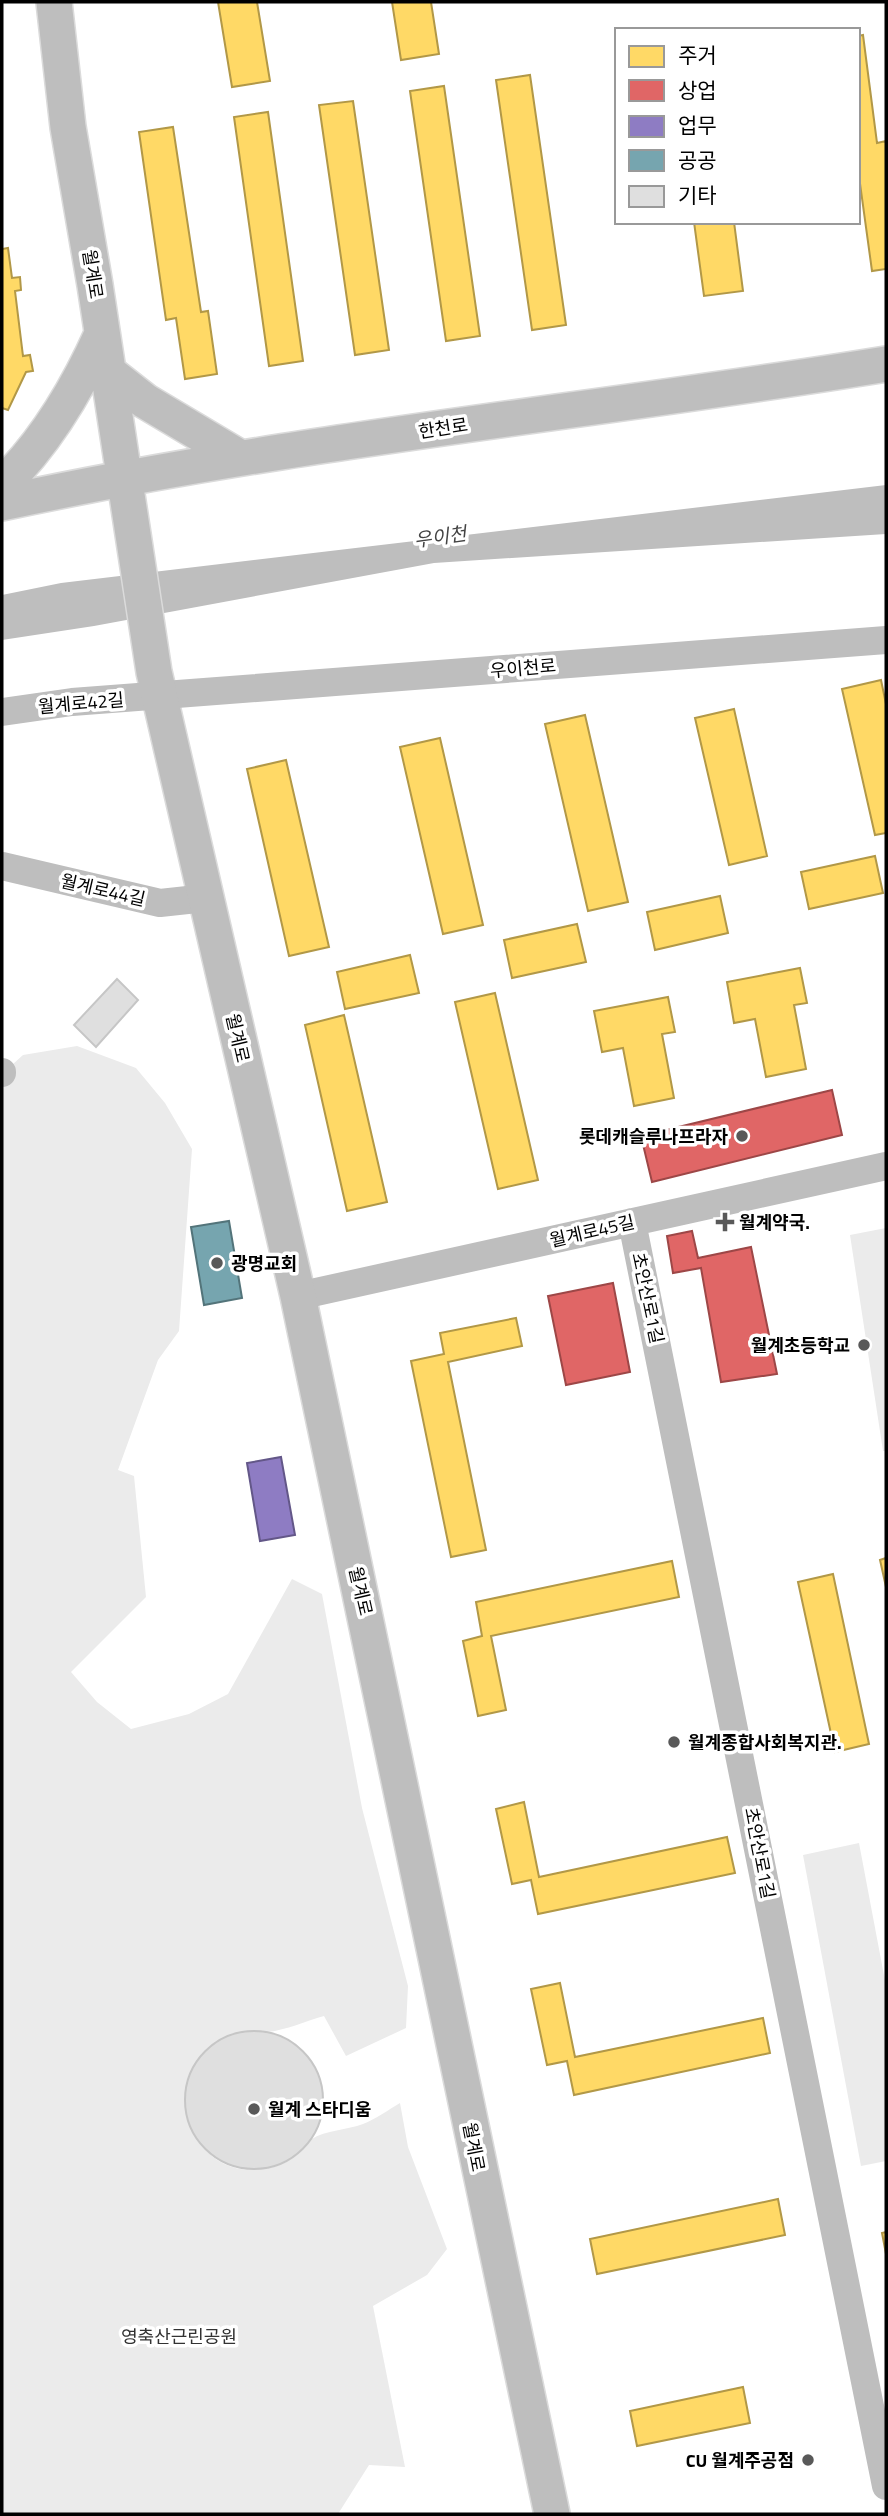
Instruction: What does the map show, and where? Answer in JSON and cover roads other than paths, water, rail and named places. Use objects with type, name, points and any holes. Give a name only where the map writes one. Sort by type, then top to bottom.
[{"type":"main road","name":"월계로","points":[[54,2],[68,127],[108,372],[132,546],[157,685],[298,1296],[552,2514]]},
{"type":"main road","points":[[2,485],[24,463],[57,418],[102,334]]},
{"type":"main road","name":"한천로","points":[[2,503],[124,477],[239,457],[886,364]]},
{"type":"main road","points":[[108,372],[145,401],[239,457]]},
{"type":"street","name":"우이천로","points":[[157,685],[886,640]]},
{"type":"street","name":"월계로42길","points":[[2,712],[72,702],[157,685]]},
{"type":"street","name":"월계로44길","points":[[2,866],[160,903],[206,898]]},
{"type":"street","name":"월계로45길","points":[[298,1296],[886,1166]]},
{"type":"street","name":"초안산로1길","points":[[632,1222],[886,2486]]},
{"type":"place","name":"롯데캐슬루나프라자","points":[[742,1136]]},
{"type":"place","name":"월계약국.","points":[[725,1222]]},
{"type":"place","name":"광명교회","points":[[217,1263]]},
{"type":"place","name":"월계초등학교","points":[[864,1345]]},
{"type":"place","name":"월계종합사회복지관.","points":[[674,1742]]},
{"type":"place","name":"월계 스타디움","points":[[254,2109]]},
{"type":"place","name":"CU 월계주공점","points":[[808,2460]]},
{"type":"water label","name":"우이천","points":[[440,536]]},
{"type":"park label","name":"영축산근린공원","points":[[179,2336]]}]
